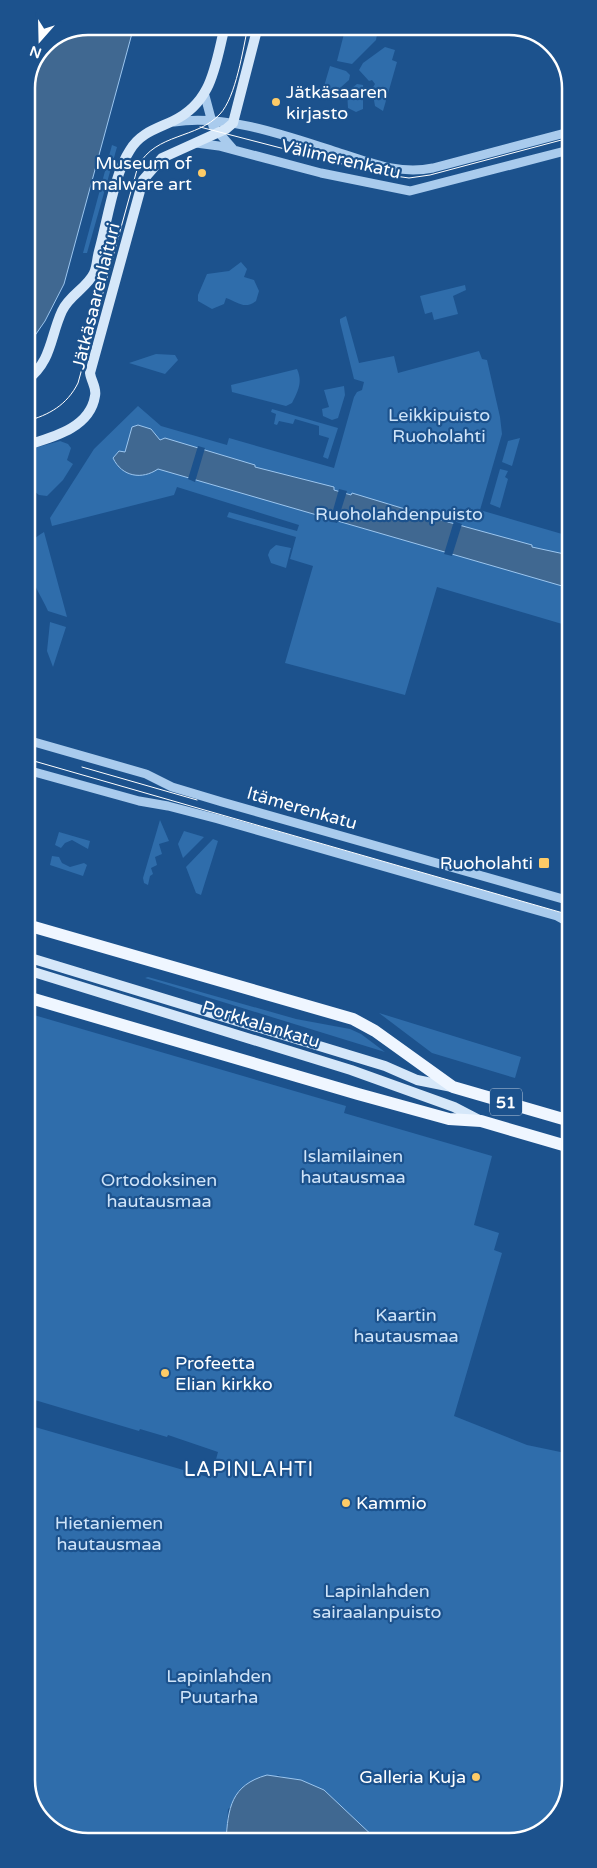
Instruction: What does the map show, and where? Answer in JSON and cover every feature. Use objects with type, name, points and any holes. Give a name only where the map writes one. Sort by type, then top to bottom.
[{"type":"main road","points":[[172,122],[195,107],[205,96],[222,35]]},
{"type":"main road","points":[[233,123],[256,35]]},
{"type":"main road","name":"Jätkäsaarenlaituri","points":[[35,373],[45,360],[66,302],[94,274],[119,177],[129,151],[149,132],[172,122]]},
{"type":"main road","name":"Jätkäsaarenlaituri","points":[[35,443],[63,434],[81,420],[90,408],[96,394],[90,373],[140,188],[156,163],[168,154],[218,133],[233,123]]},
{"type":"main road","name":"Porkkalankatu","points":[[35,927],[353,1019],[375,1031],[453,1087]]},
{"type":"main road","name":"Porkkalankatu","points":[[35,959],[385,1066],[418,1080],[453,1087],[562,1119]]},
{"type":"main road","name":"Porkkalankatu","points":[[35,972],[351,1070],[454,1107],[481,1121],[562,1145]]},
{"type":"main road","name":"Porkkalankatu","points":[[35,998],[358,1094],[449,1119],[481,1121]]},
{"type":"street","points":[[205,96],[211,121],[218,133],[237,151]]},
{"type":"street","name":"Jätkäsaarenlaituri","points":[[172,122],[211,121],[233,123],[251,128]]},
{"type":"street","name":"Välimerenkatu","points":[[251,128],[392,169],[412,172],[562,134]]},
{"type":"street","name":"Välimerenkatu","points":[[193,143],[211,144],[320,173],[410,191],[562,152]]},
{"type":"street","name":"Itämerenkatu","points":[[35,742],[146,774],[172,787],[222,802],[562,899]]},
{"type":"street","name":"Itämerenkatu","points":[[35,772],[168,806],[562,919]]},
{"type":"green space","points":[[344,35],[377,35],[376,40],[352,64],[337,61]]},
{"type":"green space","points":[[385,47],[395,50],[392,60],[397,62],[383,111],[375,106],[372,89],[375,84],[372,80],[369,81],[359,70],[363,63]]},
{"type":"green space","points":[[330,66],[346,71],[350,75],[349,80],[332,95],[322,93]]},
{"type":"green space","points":[[357,84],[363,85],[363,109],[356,112],[348,108],[347,92]]},
{"type":"green space","points":[[112,145],[117,147],[87,253],[83,253]]},
{"type":"green space","points":[[241,262],[247,269],[244,277],[254,280],[259,291],[256,301],[252,304],[244,305],[226,298],[224,304],[212,309],[198,301],[198,295],[207,274],[229,271]]},
{"type":"green space","points":[[465,285],[466,290],[453,296],[458,314],[434,320],[432,312],[425,314],[420,296]]},
{"type":"green space","name":"Ruoholahdenpuisto","points":[[346,316],[359,363],[394,356],[398,373],[479,351],[482,359],[487,360],[502,434],[480,510],[562,534],[562,624],[437,587],[405,695],[285,663],[313,566],[290,559],[296,537],[227,517],[229,512],[297,531],[299,525],[177,487],[174,495],[52,526],[50,518],[94,449],[138,406],[161,426],[227,445],[229,438],[334,468],[354,397],[357,392],[362,390],[364,382],[354,379],[340,319]]},
{"type":"green space","points":[[156,354],[175,355],[178,360],[165,374],[129,363]]},
{"type":"green space","points":[[297,369],[300,378],[299,386],[292,403],[286,406],[232,392],[231,385]]},
{"type":"green space","points":[[344,386],[345,395],[338,418],[332,420],[323,416],[322,409],[329,407],[324,390]]},
{"type":"green space","points":[[272,409],[338,428],[328,459],[323,457],[329,438],[319,435],[319,426],[295,419],[293,424],[279,421],[277,425],[274,424],[276,414],[271,412]]},
{"type":"green space","points":[[520,438],[512,466],[502,462],[508,441]]},
{"type":"green space","points":[[60,441],[68,444],[71,448],[67,460],[73,464],[63,480],[47,496],[39,495],[35,492],[35,448]]},
{"type":"green space","points":[[500,469],[508,471],[505,477],[508,479],[500,508],[490,504]]},
{"type":"green space","points":[[44,532],[67,617],[48,611],[35,585],[35,539]]},
{"type":"green space","points":[[276,545],[291,548],[286,568],[271,563],[268,555],[270,550]]},
{"type":"green space","points":[[50,622],[66,627],[53,667],[47,651]]},
{"type":"green space","points":[[160,820],[169,841],[159,844],[162,854],[155,857],[157,865],[151,868],[153,874],[150,876],[148,885],[144,883],[143,878]]},
{"type":"green space","points":[[184,831],[204,837],[183,858],[178,844]]},
{"type":"green space","points":[[59,832],[90,841],[88,849],[72,840],[65,843],[61,848],[55,845]]},
{"type":"green space","points":[[213,839],[218,841],[201,895],[196,893],[186,867]]},
{"type":"green space","points":[[52,856],[59,857],[62,863],[70,867],[84,863],[87,865],[83,876],[50,865]]},
{"type":"green space","points":[[148,977],[296,1019],[350,1029],[361,1034],[385,1052],[145,978]]},
{"type":"green space","points":[[379,1013],[521,1057],[515,1078],[432,1053]]},
{"type":"green space","points":[[35,1015],[346,1106],[344,1113],[492,1156],[474,1225],[499,1233],[494,1250],[502,1253],[454,1416],[527,1445],[562,1452],[562,1787],[555,1807],[544,1820],[533,1828],[516,1833],[368,1833],[301,1780],[290,1780],[278,1775],[228,1809],[226,1833],[84,1833],[61,1826],[48,1815],[39,1800],[35,1787],[35,1427],[211,1478],[218,1452],[168,1435],[167,1437],[140,1429],[139,1431],[35,1400]]},
{"type":"shaded area","points":[[88,35],[132,35],[64,284],[45,321],[35,335],[36,77],[40,65],[65,65],[65,40],[68,39]]},
{"type":"shaded area","points":[[138,425],[151,429],[160,440],[165,438],[255,465],[255,467],[334,487],[334,490],[351,495],[352,493],[532,545],[532,547],[562,553],[562,586],[158,469],[145,475],[127,473],[113,458],[119,451],[125,452],[132,427]]},
{"type":"shaded area","points":[[267,1775],[301,1780],[324,1790],[370,1833],[227,1833],[230,1808],[234,1799],[246,1785],[255,1779]]},
{"type":"pier","points":[[198,446],[205,448],[195,482],[188,479]]},
{"type":"pier","points":[[339,489],[347,491],[337,523],[330,521]]},
{"type":"pier","points":[[454,521],[462,524],[452,556],[444,554]]},
{"type":"tram line","points":[[35,418],[57,408],[74,391],[78,383],[138,166],[155,147],[200,128],[220,114],[226,106],[235,85],[246,35]]},
{"type":"tram line","points":[[200,127],[381,174],[409,178],[430,175],[562,140]]},
{"type":"tram line","points":[[35,761],[562,913]]},
{"type":"tram line","points":[[82,767],[197,800]]},
{"type":"place","name":"Jätkäsaaren kirjasto","points":[[276,102]]},
{"type":"place","name":"Museum of malware art","points":[[202,173]]},
{"type":"place","name":"Ruoholahti","points":[[544,863]]},
{"type":"place","name":"Profeetta Elian kirkko","points":[[165,1373]]},
{"type":"place","name":"Kammio","points":[[346,1503]]},
{"type":"place","name":"Galleria Kuja","points":[[476,1777]]},
{"type":"district","name":"LAPINLAHTI","points":[[249,1469]]},
{"type":"park label","name":"Leikkipuisto Ruoholahti","points":[[439,425]]},
{"type":"park label","name":"Islamilainen hautausmaa","points":[[353,1166]]},
{"type":"park label","name":"Ortodoksinen hautausmaa","points":[[159,1190]]},
{"type":"park label","name":"Kaartin hautausmaa","points":[[406,1325]]},
{"type":"park label","name":"Hietaniemen hautausmaa","points":[[109,1534]]},
{"type":"park label","name":"Lapinlahden sairaalanpuisto","points":[[377,1601]]},
{"type":"park label","name":"Lapinlahden Puutarha","points":[[219,1686]]}]
